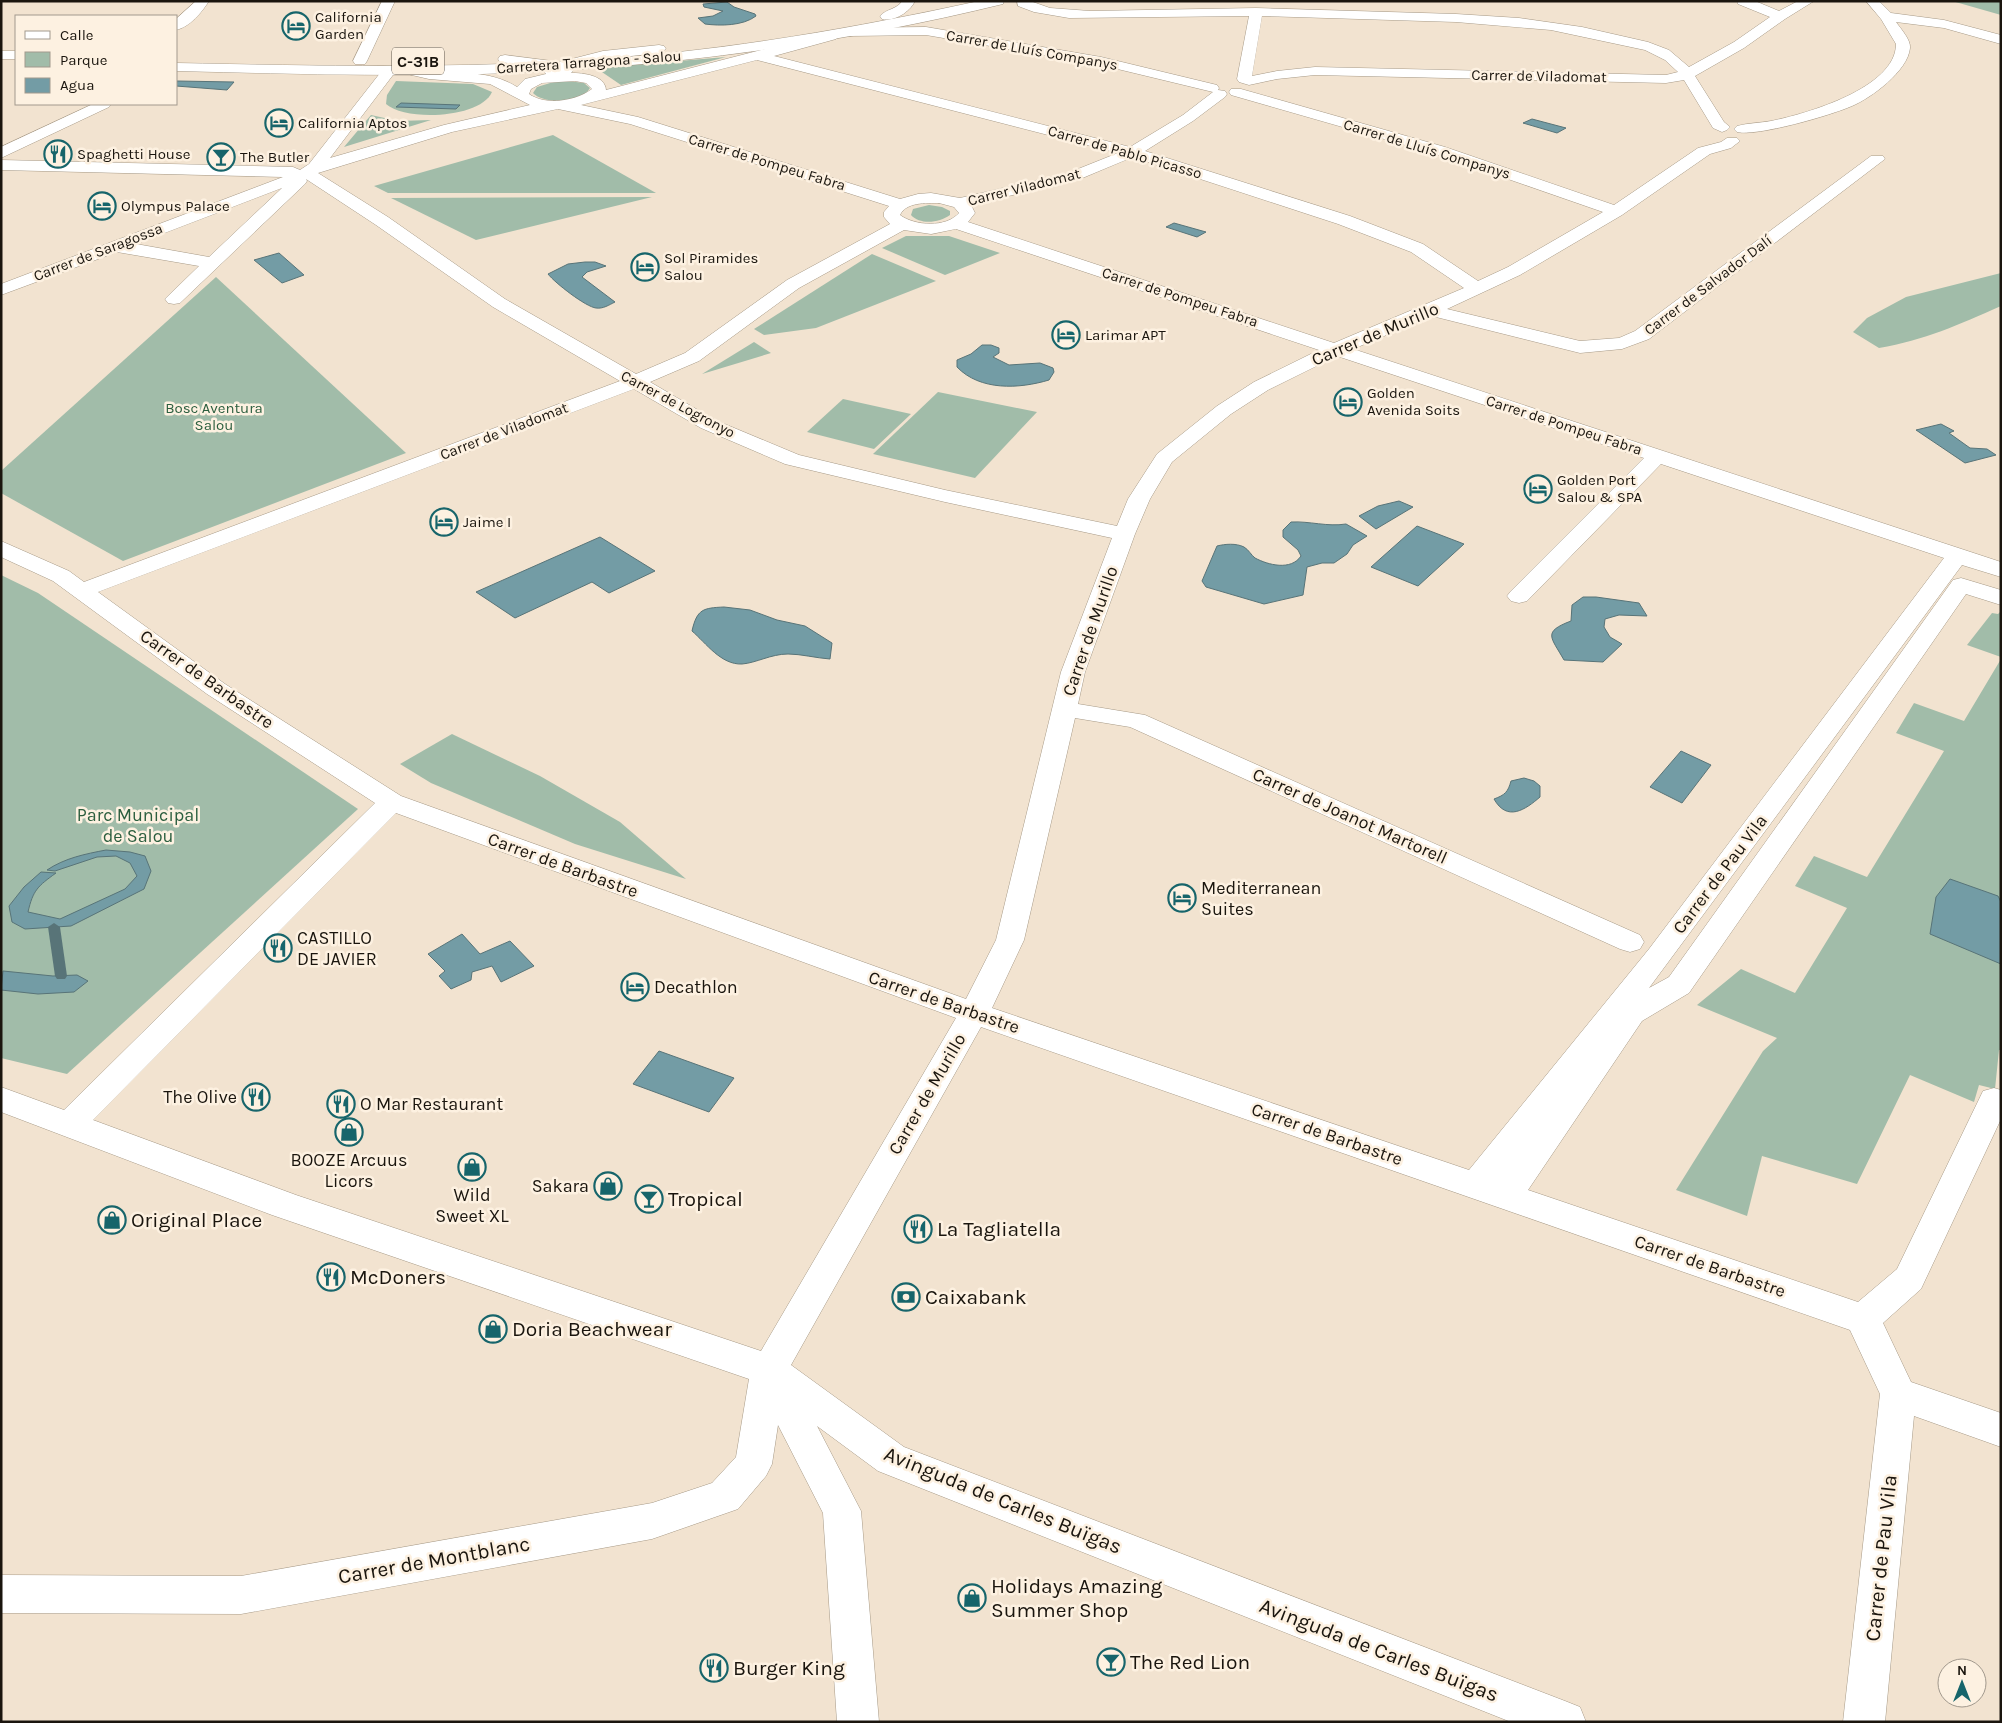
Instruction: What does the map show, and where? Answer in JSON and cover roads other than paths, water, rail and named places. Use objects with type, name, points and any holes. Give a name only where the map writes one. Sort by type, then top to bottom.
[{"type":"street","points":[[178,24],[194,12],[203,1]]},
{"type":"street","points":[[360,61],[389,1]]},
{"type":"street","points":[[887,16],[906,7],[909,1]]},
{"type":"street","name":"Carretera Tarragona - Salou","points":[[178,58],[360,61],[505,59],[659,48],[779,34],[887,16],[959,1]]},
{"type":"street","name":"Carretera Tarragona - Salou","points":[[178,67],[390,71],[561,66],[682,56],[831,36],[998,1]]},
{"type":"street","points":[[1024,1],[1023,4],[1027,7],[1043,11],[1095,16],[1212,11],[1477,18],[1534,22],[1593,33],[1643,45],[1670,57],[1687,76],[1718,125],[1718,131],[1742,135]]},
{"type":"street","points":[[1743,1],[1780,16]]},
{"type":"street","name":"Carrer de Viladomat","points":[[1216,91],[1225,81],[1243,84],[1277,75],[1314,71],[1666,79],[1687,76],[1698,67],[1752,37],[1780,16],[1808,1]]},
{"type":"street","name":"Carrer de Murillo","points":[[1704,150],[1726,145],[1742,135],[1771,129],[1773,126],[1847,102],[1876,85],[1890,73],[1899,60],[1903,44],[1887,17],[1872,1]]},
{"type":"street","points":[[1243,84],[1256,12]]},
{"type":"street","points":[[1887,17],[1934,23],[2001,40]]},
{"type":"street","name":"Carrer de Lluís Companys","points":[[849,32],[926,31],[1101,61],[1216,91]]},
{"type":"street","points":[[522,91],[542,80],[560,77],[599,87],[757,56],[831,36]]},
{"type":"street","points":[[505,59],[561,66],[591,58],[659,48]]},
{"type":"street","points":[[1,54],[15,55]]},
{"type":"street","name":"Carrer de Pablo Picasso","points":[[757,56],[1133,152],[1344,220],[1417,248],[1478,289]]},
{"type":"street","points":[[1,64],[15,64]]},
{"type":"street","name":"Carrer de Pompeu Fabra","points":[[561,66],[599,87],[633,120]]},
{"type":"street","name":"Carrer de Saragossa","points":[[449,128],[499,104],[561,66]]},
{"type":"street","points":[[408,70],[423,75],[462,76],[495,81],[522,91],[537,103],[557,104],[578,101],[595,94],[599,87]]},
{"type":"street","points":[[174,299],[311,170],[390,71]]},
{"type":"street","name":"Carrer de Lluís Companys","points":[[1243,84],[1616,211]]},
{"type":"street","name":"Carrer Viladomat","points":[[958,203],[1075,176],[1133,152],[1206,106],[1216,91]]},
{"type":"street","name":"Carrer de Pompeu Fabra","points":[[557,104],[633,120],[900,204]]},
{"type":"street","name":"Carrer de Saragossa","points":[[1,290],[311,170],[449,128],[557,104]]},
{"type":"street","points":[[1,153],[102,105]]},
{"type":"street","name":"Carrer de Murillo","points":[[770,1370],[974,1013],[1010,940],[1073,672],[1124,534],[1139,499],[1164,458],[1224,410],[1261,386],[1336,349],[1478,289],[1514,271],[1616,211],[1704,150],[1718,131]]},
{"type":"street","name":"Carrer de Salvador Dalí","points":[[1430,310],[1580,347],[1622,343],[1642,335],[1877,159]]},
{"type":"street","points":[[1,165],[311,170]]},
{"type":"street","name":"Carrer de Logronyo","points":[[311,170],[499,303],[708,424],[792,460],[945,496],[1124,534]]},
{"type":"street","points":[[929,198],[958,203],[967,213],[962,221],[957,224],[930,228],[902,224],[896,221],[892,212],[900,204],[929,198]]},
{"type":"street","name":"Carrer de Viladomat","points":[[81,591],[635,382],[692,357],[792,284],[902,224]]},
{"type":"street","name":"Carrer de Pompeu Fabra","points":[[957,224],[2001,570]]},
{"type":"street","points":[[115,246],[214,263]]},
{"type":"street","points":[[1519,596],[1658,456]]},
{"type":"street","name":"Carrer de Barbastre","points":[[1,548],[61,576],[216,689],[392,802],[974,1013],[1863,1319]]},
{"type":"street","points":[[1506,1196],[1631,1013],[1679,985],[1961,585],[1967,559]]},
{"type":"street","name":"Carrer de Pau Vila","points":[[1476,1185],[1659,956],[1967,559]]},
{"type":"street","points":[[1961,585],[2001,598]]},
{"type":"street","name":"Carrer de Joanot Martorell","points":[[1064,709],[1136,720],[1630,942]]},
{"type":"street","points":[[69,1124],[392,802]]},
{"type":"street","name":"Avinguda de Carles Buïgas","points":[[1,1099],[284,1205],[770,1370],[891,1458],[1566,1722]]},
{"type":"street","points":[[2001,1103],[1994,1100],[1909,1279],[1863,1319],[1898,1394],[2001,1430]]},
{"type":"street","points":[[770,1370],[842,1511],[858,1722]]},
{"type":"street","name":"Carrer de Montblanc","points":[[1,1594],[241,1594],[652,1521],[725,1496],[752,1464],[770,1370]]},
{"type":"street","name":"Carrer de Pau Vila","points":[[1864,1722],[1898,1394]]},
{"type":"water","points":[[727,2],[756,16],[745,22],[724,25],[705,24],[698,18],[713,16],[723,11],[704,7],[703,4]]},
{"type":"water","points":[[178,81],[234,82],[227,90],[178,86]]},
{"type":"water","points":[[401,103],[460,105],[456,109],[396,107]]},
{"type":"water","points":[[1532,119],[1566,128],[1557,133],[1523,123]]},
{"type":"water","points":[[1174,223],[1206,232],[1197,237],[1166,227]]},
{"type":"water","points":[[279,253],[304,275],[282,283],[254,260]]},
{"type":"water","points":[[595,262],[606,266],[587,272],[582,277],[615,302],[601,308],[591,307],[571,294],[548,274],[568,264]]},
{"type":"water","points":[[982,345],[991,345],[999,348],[999,353],[993,357],[1009,365],[1040,363],[1053,368],[1054,372],[1049,380],[1025,385],[1000,386],[977,380],[966,375],[957,367],[957,360],[971,354]]},
{"type":"water","points":[[1941,424],[1954,431],[1949,433],[1970,448],[1987,449],[1996,455],[1965,463],[1916,430]]},
{"type":"water","points":[[1399,501],[1413,507],[1376,529],[1359,516],[1378,506]]},
{"type":"water","points":[[1291,522],[1332,525],[1346,524],[1367,536],[1353,545],[1347,554],[1334,563],[1322,563],[1307,567],[1303,595],[1264,604],[1206,587],[1202,581],[1217,546],[1230,544],[1241,546],[1246,548],[1255,558],[1266,563],[1285,565],[1297,561],[1301,556],[1298,550],[1283,537],[1283,530]]},
{"type":"water","points":[[1417,526],[1464,544],[1418,586],[1371,567]]},
{"type":"water","points":[[600,537],[655,571],[609,593],[592,582],[515,618],[476,592]]},
{"type":"water","points":[[1583,597],[1639,603],[1647,616],[1619,615],[1605,619],[1604,627],[1610,637],[1622,644],[1603,662],[1564,660],[1553,640],[1553,632],[1571,621],[1572,605]]},
{"type":"water","points":[[724,607],[750,610],[777,620],[805,626],[832,643],[830,659],[788,654],[776,655],[742,664],[727,661],[714,652],[692,631],[696,618],[702,611]]},
{"type":"water","points":[[1681,751],[1711,765],[1682,803],[1650,787]]},
{"type":"water","points":[[1524,778],[1534,781],[1540,786],[1540,797],[1528,806],[1516,811],[1510,812],[1499,806],[1494,799],[1505,793],[1511,781]]},
{"type":"water","points":[[106,850],[130,852],[145,856],[151,871],[144,889],[71,926],[25,929],[12,922],[9,906],[24,887],[41,872],[56,873],[34,893],[28,912],[60,919],[125,889],[137,876],[130,863],[116,856],[97,857],[55,871],[47,870],[68,859]]},
{"type":"water","points":[[1950,879],[1998,896],[2001,902],[2001,964],[1930,934],[1936,897]]},
{"type":"water","points":[[462,934],[480,954],[510,941],[534,966],[501,982],[492,966],[472,972],[471,980],[451,989],[439,976],[445,971],[428,954]]},
{"type":"water","points":[[3,971],[53,976],[77,975],[88,981],[74,992],[38,994],[1,990]]},
{"type":"water","points":[[659,1051],[734,1078],[709,1112],[633,1084]]},
{"type":"waterway","points":[[54,927],[61,976]]},
{"type":"place","name":"California Garden","points":[[296,26]]},
{"type":"place","name":"California Aptos","points":[[279,123]]},
{"type":"place","name":"Spaghetti House","points":[[58,154]]},
{"type":"place","name":"The Butler","points":[[221,157]]},
{"type":"place","name":"Olympus Palace","points":[[102,206]]},
{"type":"place","name":"Sol Piramides Salou","points":[[645,267]]},
{"type":"place","name":"Larimar APT","points":[[1066,335]]},
{"type":"place","name":"Golden Avenida Soits","points":[[1348,402]]},
{"type":"place","name":"Golden Port Salou & SPA","points":[[1538,489]]},
{"type":"place","name":"Jaime I","points":[[444,522]]},
{"type":"place","name":"Mediterranean Suites","points":[[1182,898]]},
{"type":"place","name":"CASTILLO DE JAVIER","points":[[278,948]]},
{"type":"place","name":"Decathlon","points":[[635,987]]},
{"type":"place","name":"The Olive","points":[[256,1097]]},
{"type":"place","name":"O Mar Restaurant","points":[[341,1104]]},
{"type":"place","name":"BOOZE Arcuus Licors","points":[[349,1132]]},
{"type":"place","name":"Wild Sweet XL","points":[[472,1167]]},
{"type":"place","name":"Sakara","points":[[608,1186]]},
{"type":"place","name":"Tropical","points":[[649,1199]]},
{"type":"place","name":"Original Place","points":[[112,1220]]},
{"type":"place","name":"La Tagliatella","points":[[918,1229]]},
{"type":"place","name":"McDoners","points":[[331,1277]]},
{"type":"place","name":"Caixabank","points":[[906,1297]]},
{"type":"place","name":"Doria Beachwear","points":[[493,1329]]},
{"type":"place","name":"Holidays Amazing Summer Shop","points":[[972,1598]]},
{"type":"place","name":"The Red Lion","points":[[1111,1662]]},
{"type":"place","name":"Burger King","points":[[714,1668]]},
{"type":"park label","name":"Bosc Aventura Salou","points":[[214,416]]},
{"type":"park label","name":"Parc Municipal de Salou","points":[[138,825]]}]
